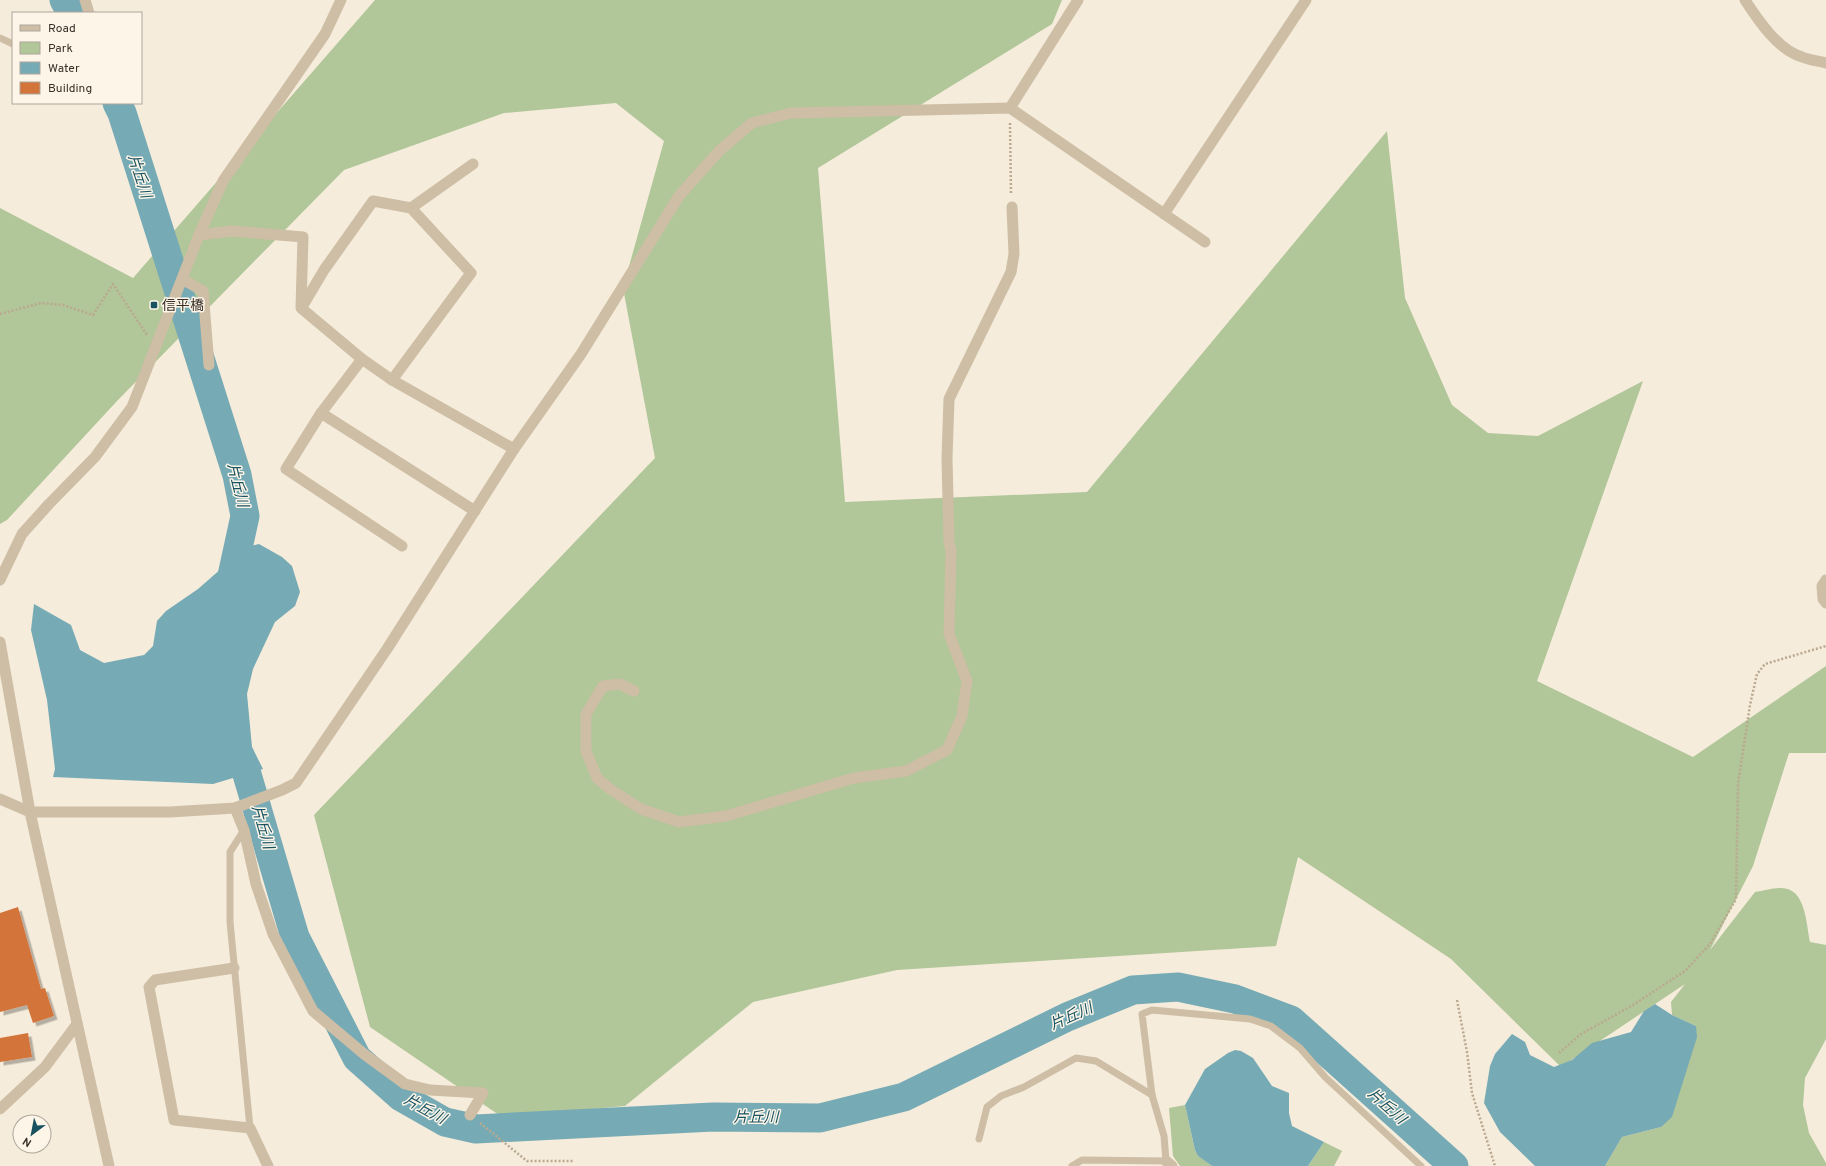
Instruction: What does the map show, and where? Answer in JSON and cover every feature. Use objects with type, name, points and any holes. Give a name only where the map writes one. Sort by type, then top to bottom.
[{"type":"street","points":[[85,0],[89,12]]},
{"type":"street","points":[[0,580],[22,534],[95,457],[132,407],[199,235],[223,181],[325,34],[341,0]]},
{"type":"street","points":[[1010,108],[1078,0]]},
{"type":"street","points":[[1164,214],[1306,0]]},
{"type":"street","points":[[1745,0],[1762,26],[1781,44],[1800,57],[1826,63]]},
{"type":"street","points":[[0,799],[30,812],[170,812],[235,808],[282,790],[296,782],[387,649],[514,449],[581,354],[680,196],[720,150],[752,123],[791,113],[1010,108],[1205,242]]},
{"type":"street","points":[[411,208],[473,164]]},
{"type":"street","points":[[302,308],[324,270],[373,201],[411,208],[470,273],[392,380]]},
{"type":"street","points":[[634,691],[620,684],[603,686],[586,714],[586,751],[597,778],[610,789],[641,809],[679,822],[726,816],[854,778],[906,771],[946,750],[962,716],[967,681],[949,634],[951,551],[949,542],[947,458],[949,399],[1012,272],[1014,254],[1012,207]]},
{"type":"street","points":[[199,235],[232,231],[303,237],[302,308]]},
{"type":"street","points":[[182,279],[203,291],[209,365]]},
{"type":"street","points":[[302,308],[362,359],[392,380],[514,449]]},
{"type":"street","points":[[362,359],[322,413],[286,469],[402,546]]},
{"type":"street","points":[[322,413],[475,511]]},
{"type":"street","points":[[1826,580],[1822,586],[1823,599],[1826,603]]},
{"type":"street","points":[[0,642],[30,812],[109,1166]]},
{"type":"street","points":[[235,808],[244,830],[256,884],[273,934],[313,1011],[364,1054],[405,1084],[430,1090],[483,1093],[470,1115]]},
{"type":"street","points":[[234,968],[154,980],[149,986],[174,1120],[250,1128],[268,1166]]},
{"type":"street","points":[[0,1109],[45,1067],[77,1024]]},
{"type":"lane","points":[[0,38],[12,44]]},
{"type":"lane","points":[[244,830],[230,852],[230,922],[250,1128]]},
{"type":"lane","points":[[1072,1166],[1082,1160],[1169,1163],[1164,1136],[1152,1095],[1142,1014],[1152,1010],[1250,1019],[1271,1026],[1300,1048],[1325,1077],[1421,1166]]},
{"type":"lane","points":[[979,1139],[987,1107],[1002,1096],[1024,1087],[1076,1058],[1096,1060],[1152,1095]]},
{"type":"path","points":[[1010,108],[1012,207]]},
{"type":"path","points":[[0,314],[41,303],[63,305],[93,315],[113,284],[156,348]]},
{"type":"path","points":[[1559,1053],[1581,1034],[1633,1005],[1685,971],[1710,944],[1736,899],[1738,784],[1750,706],[1757,674],[1765,664],[1826,646]]},
{"type":"path","points":[[1457,1000],[1467,1052],[1472,1093],[1495,1166]]},
{"type":"path","points":[[470,1115],[527,1161],[573,1161]]},
{"type":"green space","points":[[375,0],[1062,0],[1052,24],[818,168],[845,502],[1087,492],[1387,131],[1405,298],[1452,405],[1488,433],[1538,436],[1643,381],[1537,681],[1693,757],[1826,666],[1826,753],[1789,753],[1753,866],[1710,950],[1755,892],[1777,888],[1789,889],[1795,893],[1800,900],[1806,916],[1810,942],[1826,945],[1826,1039],[1805,1078],[1803,1105],[1809,1133],[1826,1163],[1826,1166],[1605,1166],[1622,1137],[1661,1127],[1696,1026],[1672,1015],[1671,1002],[1685,984],[1561,1067],[1451,959],[1298,857],[1276,946],[897,970],[753,1002],[625,1106],[502,1117],[370,1027],[314,815],[655,458],[623,288],[664,141],[616,103],[504,113],[344,170],[117,401],[7,520],[0,524],[0,208],[133,278]]},
{"type":"green space","points":[[1185,1105],[1195,1150],[1198,1156],[1212,1166],[1180,1166],[1173,1156],[1169,1108]]},
{"type":"green space","points":[[1324,1142],[1342,1151],[1334,1166],[1308,1166]]},
{"type":"water","points":[[259,544],[282,557],[292,566],[300,592],[295,606],[275,622],[253,669],[247,694],[252,747],[263,769],[213,784],[53,777],[55,769],[47,700],[31,630],[34,604],[71,625],[80,650],[104,663],[144,655],[153,646],[157,621],[166,611],[198,589],[246,547]]},
{"type":"water","points":[[1655,1004],[1672,1015],[1696,1026],[1697,1037],[1672,1117],[1661,1127],[1622,1137],[1605,1166],[1535,1166],[1500,1132],[1484,1103],[1490,1066],[1495,1054],[1512,1034],[1525,1042],[1530,1055],[1554,1067],[1572,1060],[1592,1043],[1631,1032],[1644,1011]]},
{"type":"water","points":[[1235,1050],[1241,1051],[1253,1058],[1272,1086],[1289,1093],[1289,1113],[1292,1126],[1324,1142],[1308,1166],[1212,1166],[1198,1156],[1195,1150],[1185,1105],[1205,1069],[1228,1053]]},
{"type":"building","points":[[18,907],[41,989],[45,988],[54,1016],[33,1023],[27,1005],[0,1012],[0,913]]},
{"type":"building","points":[[28,1033],[32,1057],[0,1062],[0,1038]]},
{"type":"waterway","name":"片丘川","points":[[64,0],[70,12]]},
{"type":"waterway","name":"片丘川","points":[[118,104],[122,113],[237,475],[245,516],[228,594]]},
{"type":"waterway","name":"片丘川","points":[[232,737],[246,771],[295,937],[357,1058],[401,1097],[445,1122],[476,1129],[713,1117],[820,1118],[904,1097],[1067,1017],[1133,990],[1178,987],[1235,999],[1291,1020],[1454,1166]]},
{"type":"place","name":"信平橋","points":[[154,305]]}]
